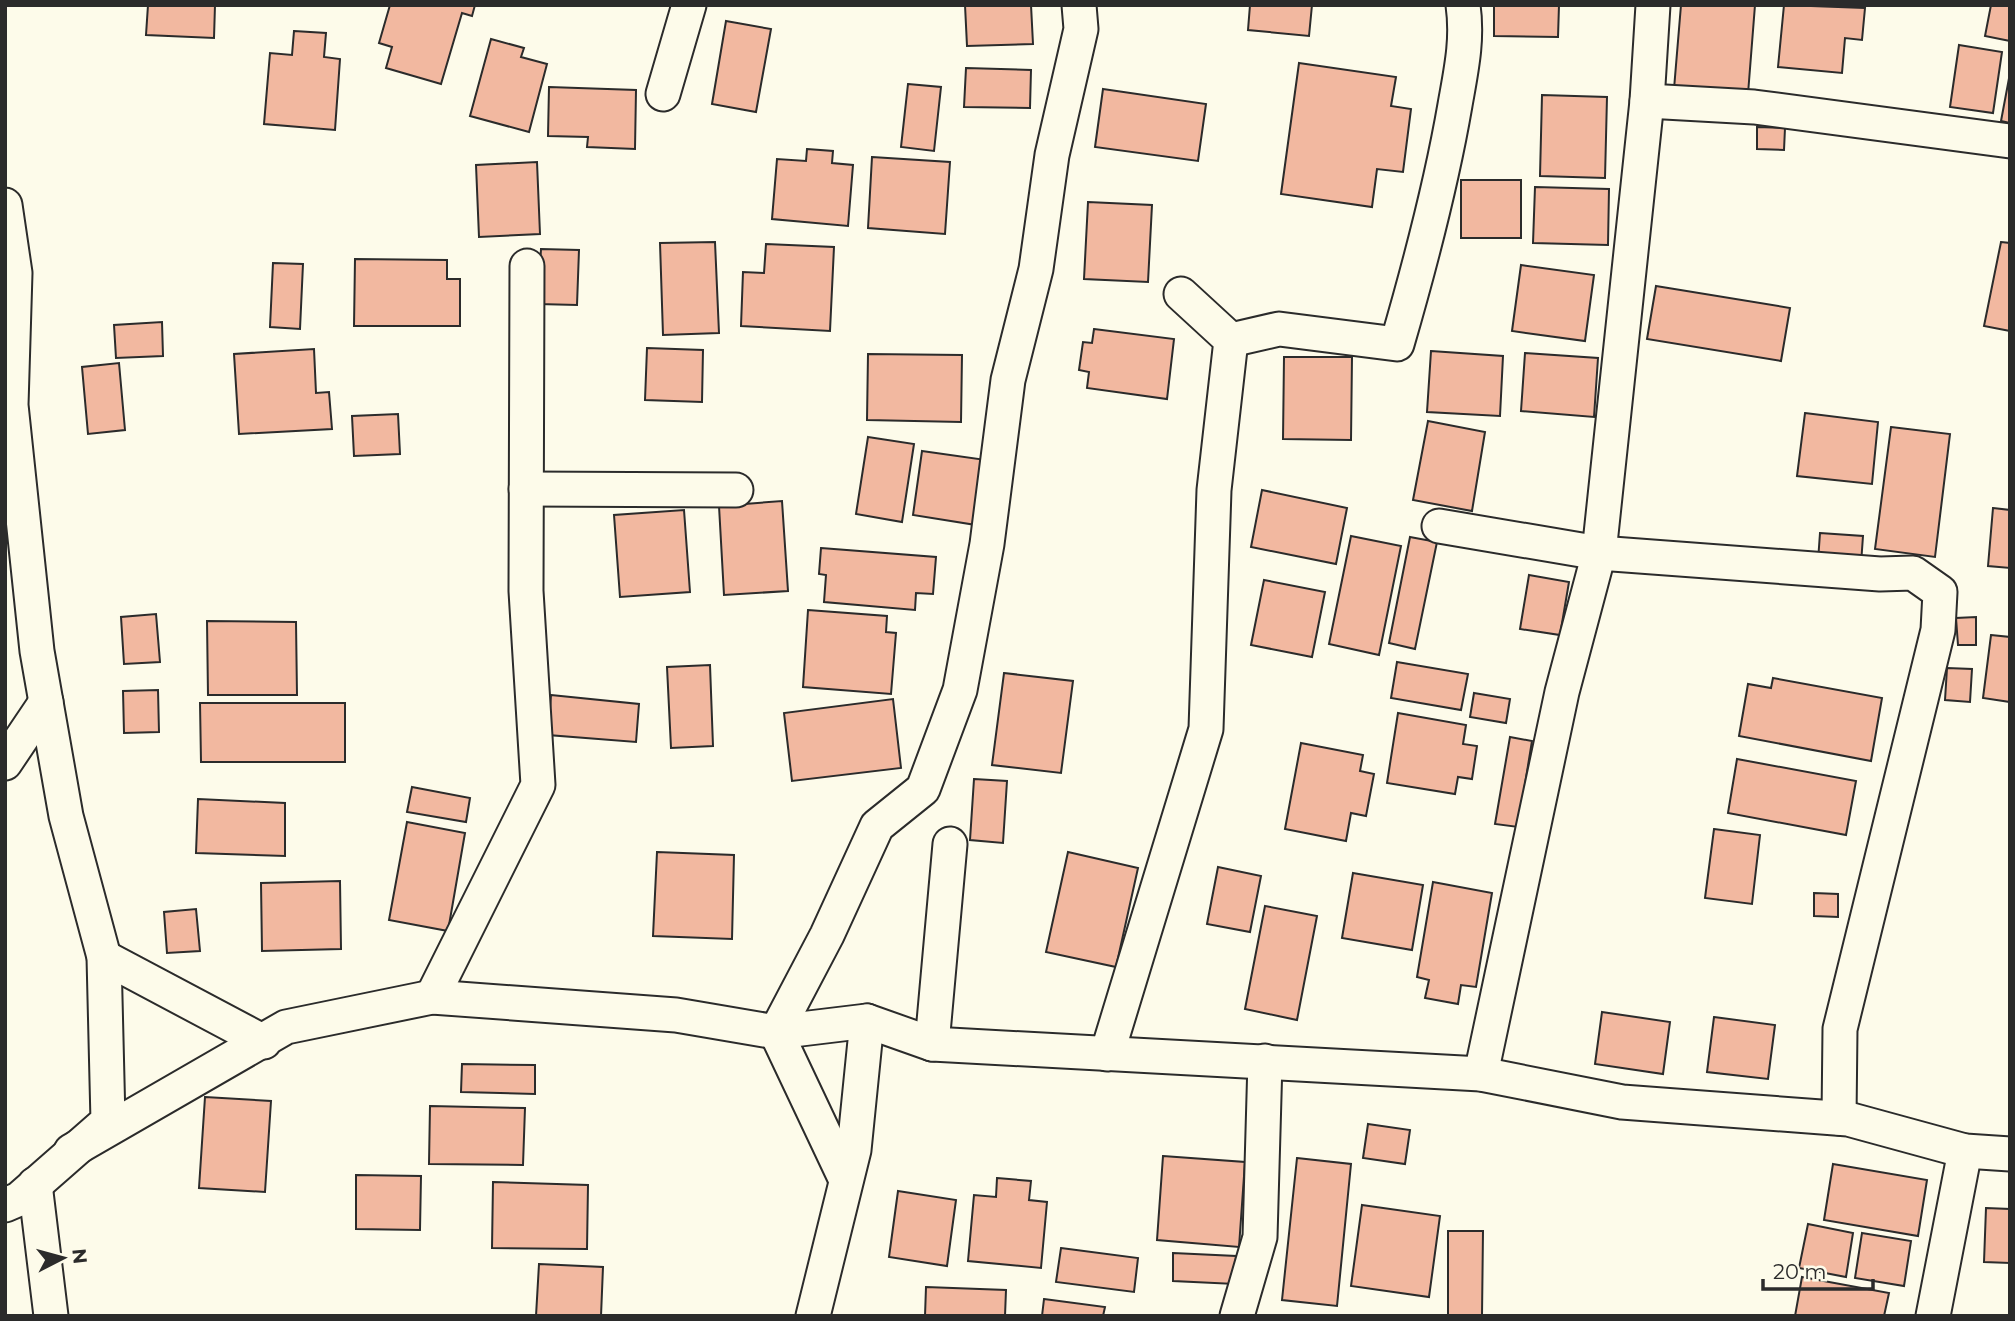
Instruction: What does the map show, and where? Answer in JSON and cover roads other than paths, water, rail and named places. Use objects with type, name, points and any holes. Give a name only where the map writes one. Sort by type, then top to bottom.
[{"type":"street","points":[[663,94],[689,5]]},
{"type":"street","points":[[776,1032],[827,935],[877,826],[923,789],[960,690],[987,544],[1008,380],[1036,269],[1052,155],[1082,29],[1079,5]]},
{"type":"street","points":[[1231,340],[1279,329],[1397,344],[1427,239],[1448,144],[1467,33],[1463,5]]},
{"type":"street","points":[[1481,1074],[1562,692],[1599,553],[1647,101],[1653,5]]},
{"type":"street","points":[[1647,101],[1754,107],[2010,141]]},
{"type":"street","points":[[5,205],[15,273],[8,405],[37,651],[66,816],[104,957],[108,1121],[19,1199],[5,1205]]},
{"type":"street","points":[[432,997],[538,785],[527,591],[527,266]]},
{"type":"street","points":[[1181,294],[1231,340]]},
{"type":"street","points":[[1107,1054],[1206,729],[1214,490],[1231,340]]},
{"type":"street","points":[[526,489],[736,490]]},
{"type":"street","points":[[1439,527],[1599,553],[1880,574],[1913,573],[1940,592],[1938,630],[1840,1029],[1839,1118]]},
{"type":"street","points":[[5,762],[46,702]]},
{"type":"street","points":[[932,1044],[950,844]]},
{"type":"street","points":[[104,957],[264,1042]]},
{"type":"street","points":[[71,1152],[286,1027],[432,997],[676,1015],[776,1032],[867,1021],[932,1044],[1481,1074],[1622,1102],[1839,1118],[1965,1151],[2010,1154]]},
{"type":"street","points":[[813,1316],[854,1150],[867,1021]]},
{"type":"street","points":[[776,1032],[846,1180]]},
{"type":"street","points":[[1237,1316],[1260,1237],[1265,1061]]},
{"type":"street","points":[[1933,1316],[1965,1151]]},
{"type":"street","points":[[35,1184],[51,1316]]}]
